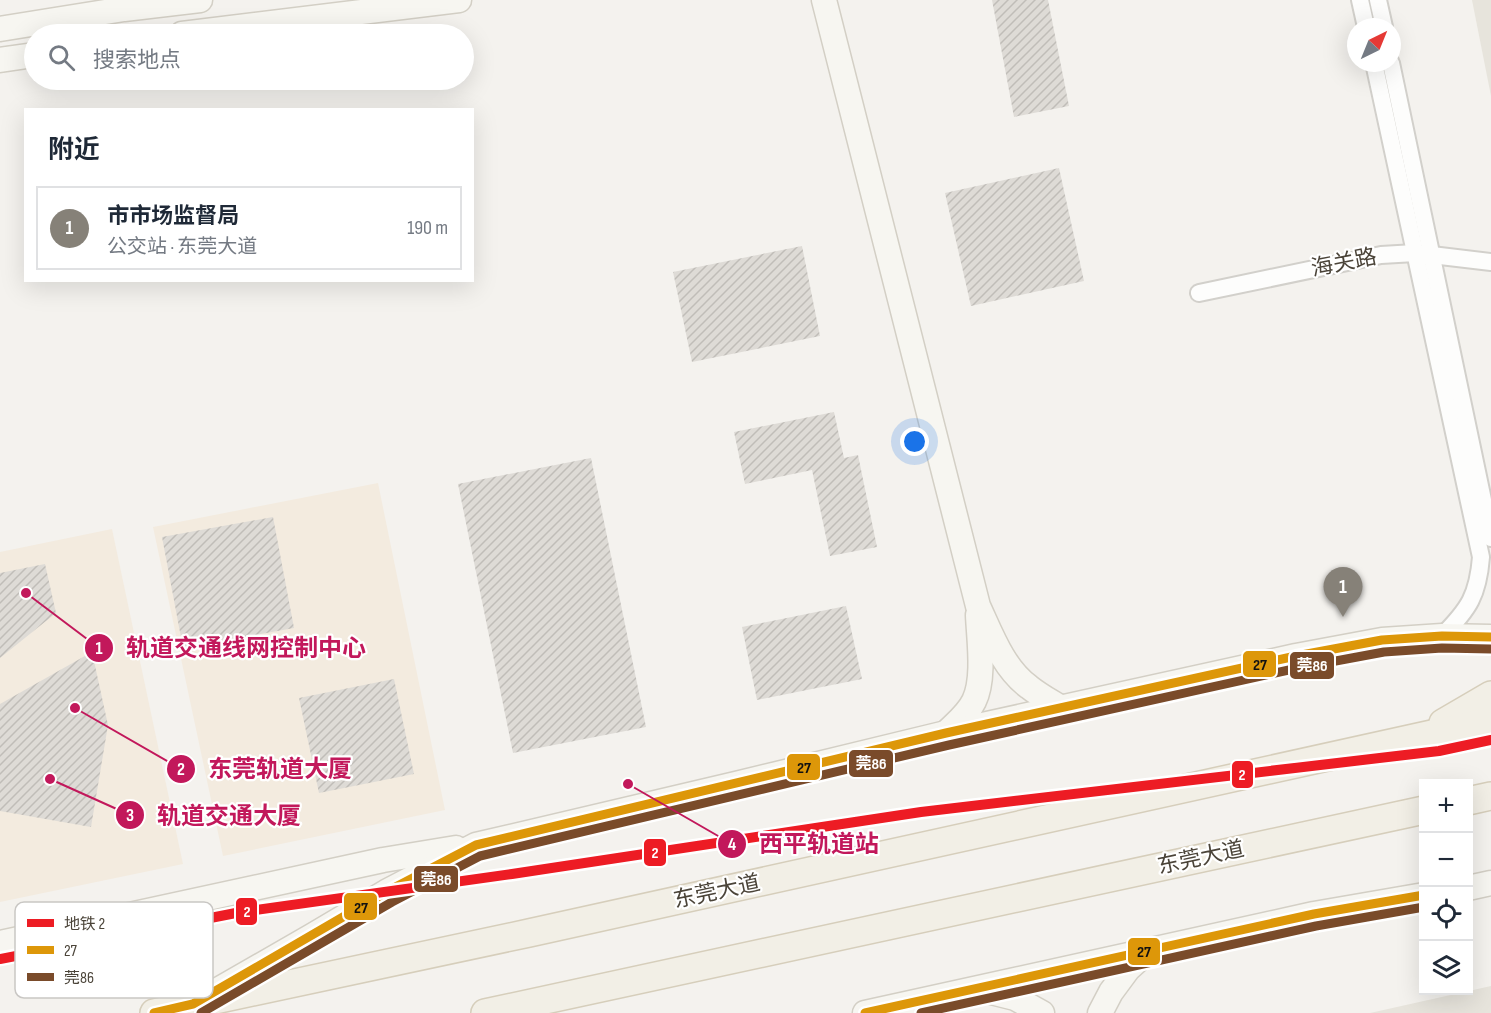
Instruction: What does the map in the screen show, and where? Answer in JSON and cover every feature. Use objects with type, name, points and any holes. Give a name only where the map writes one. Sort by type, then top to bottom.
[{"type":"main road","points":[[31,24],[200,0]]},
{"type":"main road","points":[[263,24],[459,0]]},
{"type":"main road","points":[[824,0],[978,606],[1008,665],[1027,686],[1061,708]]},
{"type":"main road","points":[[0,29],[24,25]]},
{"type":"main road","points":[[0,60],[24,56]]},
{"type":"main road","points":[[945,733],[964,715],[975,700],[980,675],[978,606]]},
{"type":"main road","points":[[189,902],[383,860],[476,845],[945,733],[1339,648],[1382,640],[1442,636],[1491,637]]},
{"type":"main road","points":[[1421,736],[1491,695]]},
{"type":"main road","name":"东莞大道","points":[[154,1013],[529,933],[1491,721]]},
{"type":"main road","points":[[1473,800],[1491,796]]},
{"type":"main road","name":"东莞大道","points":[[485,1013],[1419,811]]},
{"type":"main road","points":[[213,993],[386,892],[476,845]]},
{"type":"main road","points":[[1473,887],[1491,883]]},
{"type":"main road","points":[[865,1013],[1314,914],[1419,896]]},
{"type":"main road","points":[[0,943],[15,940]]},
{"type":"main road","points":[[1101,1013],[1111,992],[1128,969],[1149,950]]},
{"type":"main road","points":[[977,989],[1015,998],[1042,1013]]},
{"type":"main road","points":[[194,1004],[204,998]]},
{"type":"street","points":[[1360,0],[1364,18]]},
{"type":"street","points":[[1378,0],[1382,18]]},
{"type":"street","points":[[1376,72],[1424,254],[1491,538]]},
{"type":"street","points":[[1393,72],[1481,557],[1480,578],[1474,596],[1461,616],[1442,636]]},
{"type":"street","name":"海关路","points":[[1199,293],[1381,255],[1424,254],[1491,262]]},
{"type":"shaded area","points":[[1472,0],[1491,0],[1491,96]]},
{"type":"shaded area","points":[[378,483],[445,810],[223,856],[153,527]]},
{"type":"shaded area","points":[[112,529],[183,864],[0,902],[0,552]]},
{"type":"shaded area","points":[[1491,986],[1491,1013],[1370,1013],[1451,995],[1473,995],[1473,990]]},
{"type":"building","points":[[992,0],[1048,0],[1069,106],[1014,117]]},
{"type":"building","points":[[1059,168],[1084,281],[971,306],[945,193]]},
{"type":"building","points":[[802,246],[820,336],[692,362],[673,272]]},
{"type":"building","points":[[834,412],[844,458],[858,455],[877,547],[830,556],[812,470],[745,484],[734,432]]},
{"type":"building","points":[[591,458],[646,727],[513,753],[458,484]]},
{"type":"building","points":[[273,517],[294,628],[183,648],[162,537]]},
{"type":"building","points":[[45,564],[56,613],[0,658],[0,573]]},
{"type":"building","points":[[846,606],[862,679],[757,700],[742,627]]},
{"type":"building","points":[[92,652],[108,725],[91,827],[0,811],[0,704]]},
{"type":"building","points":[[394,679],[414,774],[319,793],[299,698]]},
{"type":"metro line","name":"2","points":[[213,917],[921,812],[1439,751],[1491,740]]},
{"type":"metro line","name":"2","points":[[0,959],[15,956]]},
{"type":"transit line","name":"27","points":[[213,992],[386,892],[476,845],[946,733],[1296,656],[1382,640],[1442,636],[1491,637]]},
{"type":"transit line","name":"莞86","points":[[201,1013],[392,902],[480,856],[949,745],[1298,668],[1384,652],[1442,648],[1491,649]]},
{"type":"transit line","name":"27","points":[[865,1013],[1314,914],[1419,896]]},
{"type":"transit line","name":"莞86","points":[[921,1013],[1316,926],[1419,908]]},
{"type":"transit line","name":"27","points":[[154,1013],[193,1004],[203,998]]},
{"type":"place","name":"轨道交通线网控制中心","points":[[26,593]]},
{"type":"place","name":"市市场监督局","points":[[1343,617]]},
{"type":"place","name":"东莞轨道大厦","points":[[75,708]]},
{"type":"place","name":"轨道交通大厦","points":[[50,779]]},
{"type":"place","name":"西平轨道站","points":[[628,784]]}]
